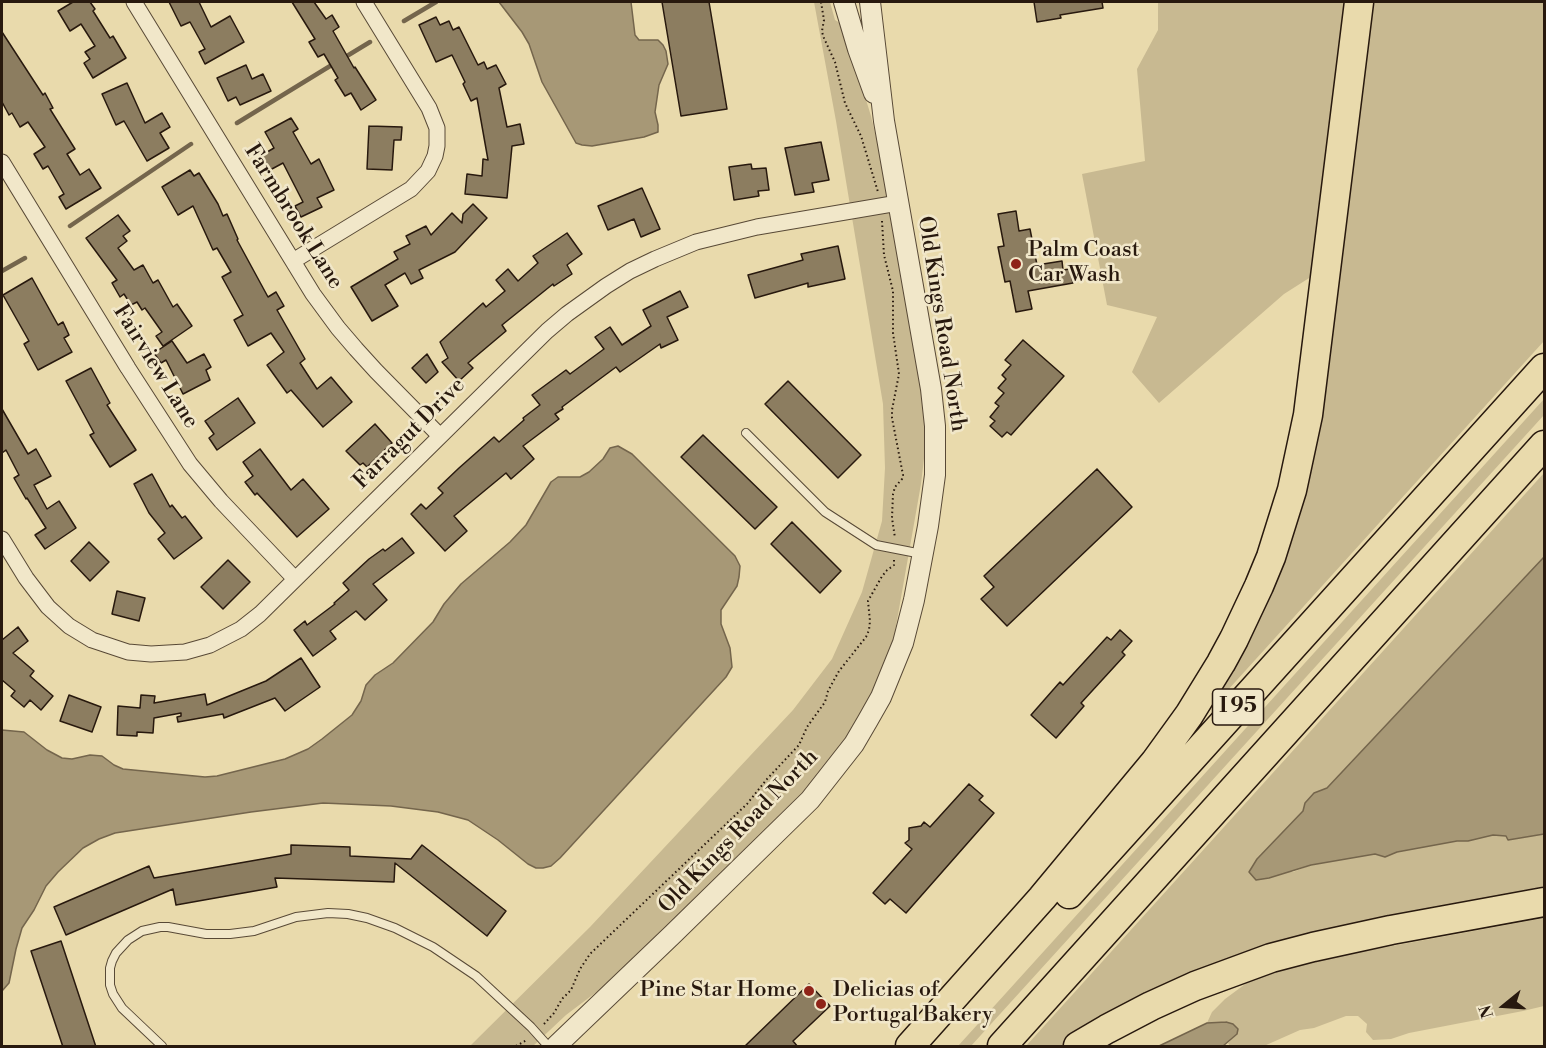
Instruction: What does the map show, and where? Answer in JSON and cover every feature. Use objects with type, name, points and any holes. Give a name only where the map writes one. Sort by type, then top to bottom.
[{"type":"highway","points":[[910,1047],[1042,898],[1155,762],[1189,715],[1221,663],[1259,586],[1292,490],[1308,415],[1359,2]]},
{"type":"highway","name":"I 95","points":[[931,1047],[1545,368]]},
{"type":"highway","name":"I 95","points":[[1002,1047],[1545,445]]},
{"type":"highway","points":[[1078,1047],[1151,1006],[1195,986],[1271,958],[1391,930],[1545,902]]},
{"type":"street","name":"Farmbrook Lane","points":[[134,2],[326,312],[376,371],[440,436]]},
{"type":"street","points":[[293,261],[411,189],[423,178],[435,156],[436,128],[429,108],[364,2]]},
{"type":"street","name":"Old Kings Road North","points":[[844,2],[884,122]]},
{"type":"street","name":"Old Kings Road North","points":[[556,1047],[810,800],[854,744],[881,697],[896,663],[909,622],[923,555],[934,475],[935,426],[931,389],[884,122],[870,2]]},
{"type":"street","name":"Fairview Lane","points":[[2,162],[128,369],[184,455],[221,501],[295,579]]},
{"type":"street","name":"Farragut Drive","points":[[2,539],[48,607],[81,634],[103,645],[140,653],[163,654],[197,650],[221,640],[251,621],[547,331],[592,296],[630,271],[696,242],[732,232],[898,203]]},
{"type":"lane","points":[[747,432],[825,512],[876,545],[923,555]]},
{"type":"lane","points":[[162,1047],[122,1008],[110,985],[112,961],[128,940],[142,931],[160,927],[206,934],[230,934],[254,931],[296,917],[328,913],[367,918],[395,928],[433,947],[476,976],[548,1047]]},
{"type":"path","points":[[821,2],[824,20],[823,36],[834,62],[845,103],[861,136],[878,192]]},
{"type":"path","points":[[882,220],[884,255],[892,291],[893,333],[899,374],[892,410],[893,427],[903,475],[893,494],[892,518],[895,535]]},
{"type":"path","points":[[544,1023],[562,999],[572,990],[580,969],[590,954],[747,804],[799,745],[807,727],[825,702],[838,671],[866,637],[870,621],[868,601],[886,571],[894,565]]},
{"type":"path","points":[[516,1047],[524,1043]]},
{"type":"shaded area","points":[[499,2],[631,2],[635,35],[639,40],[658,40],[666,51],[668,64],[659,85],[655,112],[658,132],[644,137],[592,146],[576,143],[542,82],[529,44]]},
{"type":"shaded area","points":[[814,2],[830,2],[835,20],[843,25],[871,116],[881,158],[924,408],[926,430],[921,484],[893,643],[878,683],[848,735],[812,784],[789,810],[619,975],[566,1015],[533,1046],[470,1046],[590,927],[793,710],[832,659],[862,592],[882,521],[885,468],[883,404]]},
{"type":"shaded area","points":[[1158,2],[1350,2],[1317,273],[1284,294],[1159,403],[1132,372],[1157,317],[1107,305],[1082,174],[1145,161],[1137,69],[1158,30]]},
{"type":"shaded area","points":[[1364,2],[1544,2],[1544,341],[1198,723],[1278,553]]},
{"type":"shaded area","points":[[1544,399],[1544,415],[971,1046],[958,1046]]},
{"type":"shaded area","points":[[618,446],[632,454],[735,556],[740,566],[737,586],[721,610],[721,624],[730,648],[732,667],[726,677],[551,866],[536,868],[528,864],[468,820],[438,812],[391,806],[323,803],[115,833],[83,848],[46,886],[22,928],[9,983],[2,991],[2,730],[24,732],[47,750],[62,758],[102,756],[123,769],[205,777],[285,759],[308,749],[352,715],[361,701],[366,685],[375,675],[393,663],[433,622],[444,604],[461,584],[510,542],[526,525],[551,482],[558,477],[580,477],[603,459],[610,448]]},
{"type":"shaded area","points":[[1544,473],[1544,557],[1327,788],[1314,794],[1305,803],[1303,811],[1257,859],[1293,872],[1311,865],[1375,854],[1385,857],[1397,852],[1493,835],[1506,836],[1509,840],[1544,834],[1544,897],[1370,928],[1069,1046],[1026,1046]]},
{"type":"shaded area","points":[[1544,557],[1544,834],[1508,840],[1506,836],[1493,835],[1397,852],[1385,857],[1375,854],[1311,865],[1256,880],[1249,872],[1257,859],[1303,811],[1305,803],[1314,793],[1327,788]]},
{"type":"shaded area","points":[[1544,918],[1544,1006],[1409,1033],[1391,1039],[1373,1040],[1366,1032],[1367,1024],[1358,1016],[1346,1016],[1314,1028],[1300,1030],[1264,1046],[1230,1046],[1228,1043],[1237,1034],[1226,1022],[1207,1023],[1212,1012],[1225,999],[1248,982],[1279,971],[1327,958]]},
{"type":"shaded area","points":[[1226,1022],[1238,1029],[1237,1034],[1223,1046],[1159,1046],[1207,1023]]},
{"type":"building","points":[[73,2],[90,2],[110,38],[113,36],[126,58],[93,78],[84,63],[90,59],[85,52],[95,46],[81,24],[70,31],[58,11]]},
{"type":"building","points":[[169,2],[199,2],[211,27],[230,16],[244,42],[205,64],[199,52],[205,49],[190,22],[181,26]]},
{"type":"building","points":[[292,2],[314,2],[326,19],[332,15],[339,27],[333,31],[376,100],[361,110],[351,93],[345,96],[324,54],[318,57],[309,42],[315,39]]},
{"type":"building","points":[[662,2],[709,2],[727,109],[681,116]]},
{"type":"building","points":[[1034,2],[1102,2],[1103,8],[1060,15],[1061,18],[1037,22]]},
{"type":"building","points":[[436,17],[440,25],[449,21],[453,30],[459,27],[478,65],[484,62],[487,69],[496,65],[506,84],[499,88],[507,127],[520,124],[524,144],[512,146],[507,198],[465,194],[467,174],[482,176],[483,159],[488,160],[477,98],[471,101],[452,55],[436,62],[419,25]]},
{"type":"building","points":[[2,32],[43,95],[45,93],[53,108],[50,109],[75,149],[67,154],[80,175],[89,169],[101,188],[66,209],[59,197],[64,194],[48,166],[43,169],[34,154],[45,147],[28,122],[20,127],[12,113],[9,115],[2,102]]},
{"type":"building","points":[[246,65],[252,79],[263,74],[271,91],[240,105],[236,97],[228,101],[217,78]]},
{"type":"building","points":[[127,83],[145,123],[162,113],[170,127],[160,133],[169,148],[147,161],[124,121],[116,125],[102,94]]},
{"type":"building","points":[[291,118],[298,129],[293,132],[311,164],[319,159],[334,190],[317,198],[322,207],[301,217],[295,206],[303,202],[283,163],[270,170],[262,155],[274,148],[265,132]]},
{"type":"building","points":[[369,126],[402,127],[401,140],[394,140],[392,170],[367,169]]},
{"type":"building","points":[[821,142],[829,180],[812,183],[814,192],[795,195],[785,148]]},
{"type":"building","points":[[751,164],[752,169],[766,168],[769,190],[758,191],[759,196],[734,200],[729,167]]},
{"type":"building","points":[[190,170],[194,176],[199,173],[223,216],[227,214],[237,240],[268,297],[276,292],[284,306],[277,310],[305,359],[300,363],[317,389],[331,377],[352,402],[323,427],[291,390],[287,393],[267,365],[284,352],[271,333],[248,346],[234,320],[243,315],[222,277],[231,272],[217,248],[213,250],[193,206],[178,215],[162,187]]},
{"type":"building","points":[[642,188],[660,229],[641,237],[634,219],[608,230],[598,206]]},
{"type":"building","points":[[473,204],[487,218],[455,252],[419,270],[423,278],[411,284],[405,273],[385,285],[398,306],[372,321],[351,287],[398,259],[394,252],[410,244],[406,236],[426,226],[431,235],[452,213],[462,223],[463,214]]},
{"type":"building","name":"Palm Coast Car Wash","points":[[1016,211],[1019,231],[1030,229],[1037,265],[1062,261],[1063,270],[1070,269],[1073,283],[1028,291],[1032,309],[1016,312],[1010,281],[1005,282],[998,247],[1004,246],[998,214]]},
{"type":"building","points":[[118,215],[130,231],[123,236],[127,241],[118,248],[134,270],[143,265],[153,283],[158,280],[173,307],[177,304],[192,326],[163,346],[156,336],[162,332],[145,308],[142,310],[137,302],[131,305],[124,294],[120,297],[112,283],[117,280],[86,238]]},
{"type":"building","points":[[567,233],[582,254],[567,265],[572,274],[554,286],[553,284],[502,325],[506,331],[468,363],[473,368],[459,381],[442,362],[448,358],[440,342],[483,303],[486,307],[505,291],[496,280],[508,269],[518,281],[538,263],[533,256]]},
{"type":"building","points":[[838,246],[845,279],[808,287],[808,283],[755,298],[748,275],[803,260],[801,254]]},
{"type":"building","points":[[32,278],[58,325],[63,322],[69,335],[64,338],[72,352],[38,370],[24,344],[29,341],[3,295]]},
{"type":"building","points":[[680,291],[688,307],[667,317],[678,340],[661,348],[660,344],[620,372],[616,367],[562,407],[563,409],[555,414],[559,419],[523,446],[534,459],[511,479],[506,473],[454,516],[467,531],[445,551],[411,514],[421,504],[426,509],[443,493],[438,488],[459,468],[494,437],[499,442],[540,405],[532,395],[566,370],[570,374],[604,349],[595,337],[610,327],[622,345],[651,326],[643,310]]},
{"type":"building","points":[[1023,340],[1064,376],[1011,435],[1007,432],[1002,437],[990,426],[995,421],[990,417],[999,406],[995,403],[1004,393],[998,388],[1006,379],[1002,375],[1011,365],[1005,360]]},
{"type":"building","points":[[172,341],[187,363],[204,354],[211,367],[206,370],[210,380],[183,394],[166,360],[161,363],[154,353]]},
{"type":"building","points":[[427,354],[438,372],[426,383],[412,368]]},
{"type":"building","points":[[91,368],[110,403],[107,405],[136,450],[110,467],[90,435],[94,433],[66,381]]},
{"type":"building","points":[[788,381],[861,455],[838,478],[765,404]]},
{"type":"building","points":[[238,398],[255,423],[217,450],[209,438],[214,434],[205,421]]},
{"type":"building","points":[[2,409],[28,454],[36,449],[51,476],[34,485],[47,509],[59,501],[76,528],[45,549],[35,535],[46,528],[14,478],[19,475],[6,450],[2,453]]},
{"type":"building","points":[[375,424],[392,443],[367,467],[363,463],[360,465],[346,451]]},
{"type":"building","points":[[703,435],[777,507],[755,529],[681,457]]},
{"type":"building","points":[[260,449],[291,490],[303,479],[329,509],[297,537],[245,482],[253,476],[243,462]]},
{"type":"building","points":[[1097,469],[1132,507],[1007,626],[981,599],[994,587],[984,576]]},
{"type":"building","points":[[152,474],[170,507],[172,505],[182,518],[185,516],[202,538],[174,559],[158,539],[165,533],[149,513],[134,484]]},
{"type":"building","points":[[792,522],[841,571],[820,593],[771,544]]},
{"type":"building","points":[[402,538],[414,553],[373,584],[387,600],[365,620],[356,611],[330,631],[336,639],[313,656],[294,630],[305,621],[307,625],[335,604],[349,590],[343,583],[369,559],[383,549],[385,551]]},
{"type":"building","points":[[89,542],[109,562],[90,581],[71,561]]},
{"type":"building","points":[[228,560],[250,582],[223,609],[201,587]]},
{"type":"building","points":[[117,591],[145,598],[139,621],[112,614]]},
{"type":"building","points":[[18,627],[28,641],[13,653],[34,671],[30,676],[53,696],[41,710],[30,700],[24,707],[11,696],[15,691],[2,680],[2,640]]},
{"type":"building","points":[[1120,630],[1132,641],[1122,652],[1125,655],[1081,703],[1084,706],[1056,738],[1031,715],[1060,682],[1063,685],[1107,637],[1111,640]]},
{"type":"building","points":[[301,658],[320,687],[285,711],[275,698],[224,718],[223,714],[178,722],[177,717],[181,716],[181,713],[154,718],[153,733],[137,732],[137,736],[117,735],[118,706],[140,708],[141,695],[155,696],[154,703],[205,694],[207,705],[266,681]]},
{"type":"building","points":[[69,695],[101,707],[92,732],[60,721]]},
{"type":"building","points":[[969,784],[983,796],[979,800],[994,813],[906,913],[890,899],[885,904],[873,893],[912,849],[905,843],[909,840],[909,828],[921,826],[924,822],[930,827]]},
{"type":"building","points":[[291,845],[350,847],[350,856],[411,859],[422,845],[506,911],[487,936],[395,863],[394,882],[275,878],[277,887],[176,905],[173,889],[66,935],[54,907],[149,866],[154,878],[291,854]]},
{"type":"building","points":[[61,941],[96,1047],[63,1047],[31,951]]},
{"type":"building","points":[[809,984],[830,1006],[793,1041],[798,1047],[744,1047]]},
{"type":"waterway","points":[[404,21],[436,2]]},
{"type":"waterway","points":[[342,59],[370,42]]},
{"type":"waterway","points":[[237,123],[335,63]]},
{"type":"waterway","points":[[70,226],[191,144]]},
{"type":"waterway","points":[[2,271],[25,258]]},
{"type":"place","name":"Palm Coast Car Wash","points":[[1016,264]]},
{"type":"place","name":"Pine Star Home","points":[[809,991]]},
{"type":"place","name":"Delicias of Portugal Bakery","points":[[821,1004]]}]
